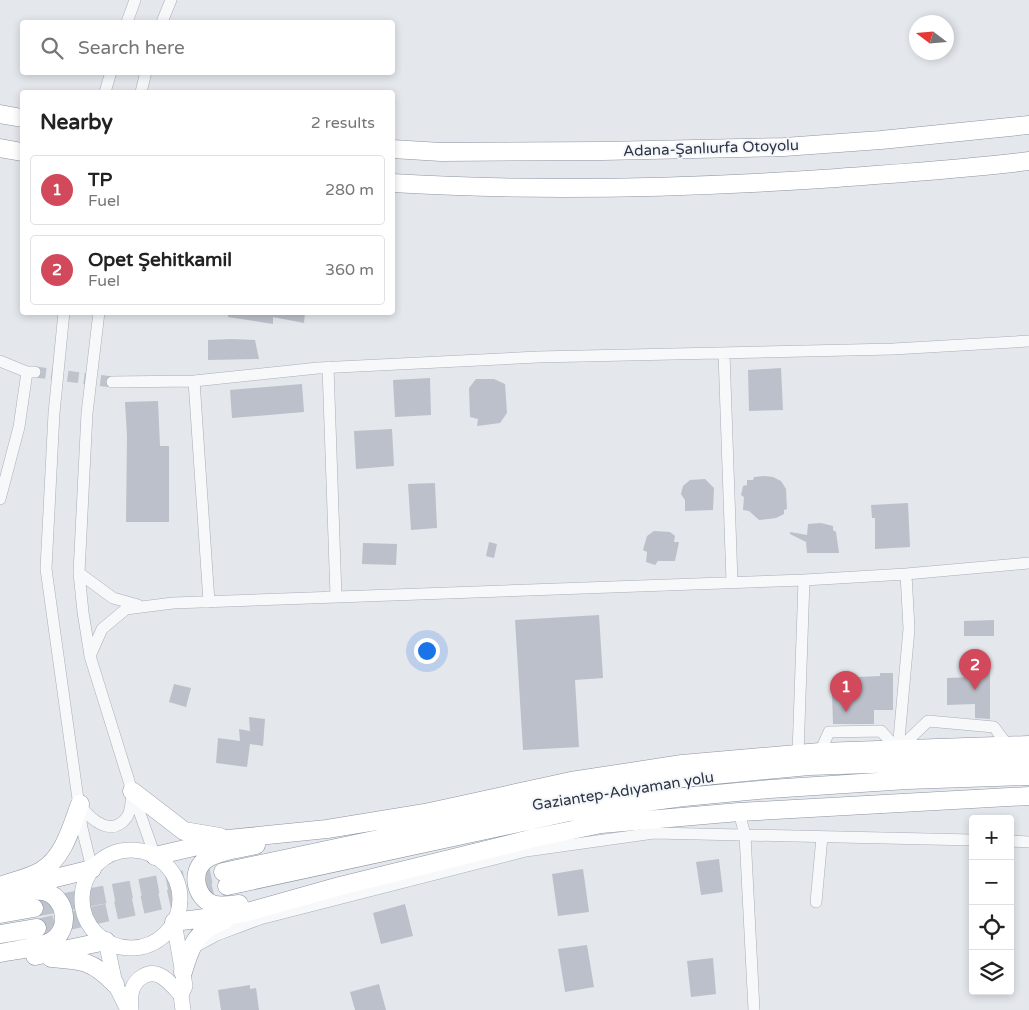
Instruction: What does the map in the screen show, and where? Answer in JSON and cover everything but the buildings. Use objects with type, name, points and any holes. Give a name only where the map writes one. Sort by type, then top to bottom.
[{"type":"highway","points":[[0,114],[20,118]]},
{"type":"highway","name":"Adana-Şanlıurfa Otoyolu","points":[[395,149],[441,152],[784,147],[881,140],[1029,125]]},
{"type":"highway","points":[[0,148],[20,152]]},
{"type":"highway","points":[[395,183],[437,186],[524,187],[685,186],[882,175],[1029,161]]},
{"type":"highway","points":[[340,886],[225,906],[210,903],[204,898],[196,885],[196,876],[204,860],[211,856],[327,829],[425,813],[571,781],[682,764],[820,752],[1029,745]]},
{"type":"highway","name":"Gaziantep-Adıyaman yolu","points":[[1029,759],[809,766],[673,779],[557,800],[225,879],[569,812],[684,797],[916,780],[1029,776]]},
{"type":"highway","points":[[132,791],[184,831],[228,838]]},
{"type":"highway","points":[[182,972],[189,950],[198,935],[206,928],[244,913],[340,886],[534,838],[601,824],[739,812],[1029,796]]},
{"type":"highway","points":[[0,886],[41,871],[56,858],[65,845],[80,804]]},
{"type":"highway","points":[[155,856],[228,838],[327,829]]},
{"type":"highway","points":[[0,891],[92,869]]},
{"type":"highway","points":[[0,897],[36,891],[43,892],[56,898],[64,910],[65,918],[61,932],[50,942],[0,953]]},
{"type":"highway","points":[[0,914],[34,908]]},
{"type":"highway","points":[[174,922],[244,913]]},
{"type":"highway","points":[[0,934],[37,928]]},
{"type":"highway","points":[[26,958],[106,941]]},
{"type":"highway","points":[[0,960],[26,958],[73,960],[92,964],[104,972],[115,984]]},
{"type":"main road","points":[[133,849],[155,856],[171,870],[179,889],[179,906],[174,922],[161,937],[143,946],[124,947],[106,941],[90,926],[83,907],[83,887],[92,869],[110,854],[121,850],[133,849]]},
{"type":"main road","points":[[174,922],[185,986],[182,1002]]},
{"type":"main road","points":[[106,941],[115,984],[130,1010]]},
{"type":"main road","points":[[130,1010],[132,990],[137,980],[146,974],[157,974],[166,979],[182,1002]]},
{"type":"street","points":[[128,20],[135,0]]},
{"type":"street","points":[[163,20],[171,0]]},
{"type":"street","points":[[141,89],[145,75]]},
{"type":"street","points":[[64,315],[54,413],[46,569],[82,828],[92,869]]},
{"type":"street","points":[[99,315],[87,413],[79,573],[83,612],[90,656],[132,791],[155,856]]},
{"type":"street","points":[[112,382],[194,381],[328,367],[538,357],[893,349],[1029,341]]},
{"type":"street","points":[[724,353],[732,582]]},
{"type":"street","points":[[0,361],[31,372],[0,499]]},
{"type":"street","points":[[328,367],[336,596]]},
{"type":"street","points":[[194,381],[209,602]]},
{"type":"street","points":[[90,656],[102,629],[126,610],[172,603],[804,580],[906,574],[1029,563]]},
{"type":"street","points":[[79,573],[113,598],[126,603],[145,606]]},
{"type":"street","points":[[898,750],[909,630],[906,574]]},
{"type":"street","points":[[798,754],[804,580]]},
{"type":"street","points":[[898,750],[928,721],[994,727],[1008,746]]},
{"type":"street","points":[[80,804],[89,817],[100,824],[107,827],[115,826],[127,817],[130,810],[132,791]]},
{"type":"street","points":[[739,812],[745,835],[754,1010]]},
{"type":"street","points":[[189,950],[217,935],[260,919],[526,851],[654,833],[969,840]]},
{"type":"street","points":[[816,902],[822,837]]},
{"type":"street","points":[[1014,841],[1029,842]]},
{"type":"tunnel","points":[[35,372],[112,382]]},
{"type":"tunnel","points":[[34,908],[223,872]]},
{"type":"tunnel","points":[[37,928],[227,886]]},
{"type":"place","name":"Opet Şehitkamil","points":[[975,690]]},
{"type":"place","name":"TP","points":[[846,712]]}]
